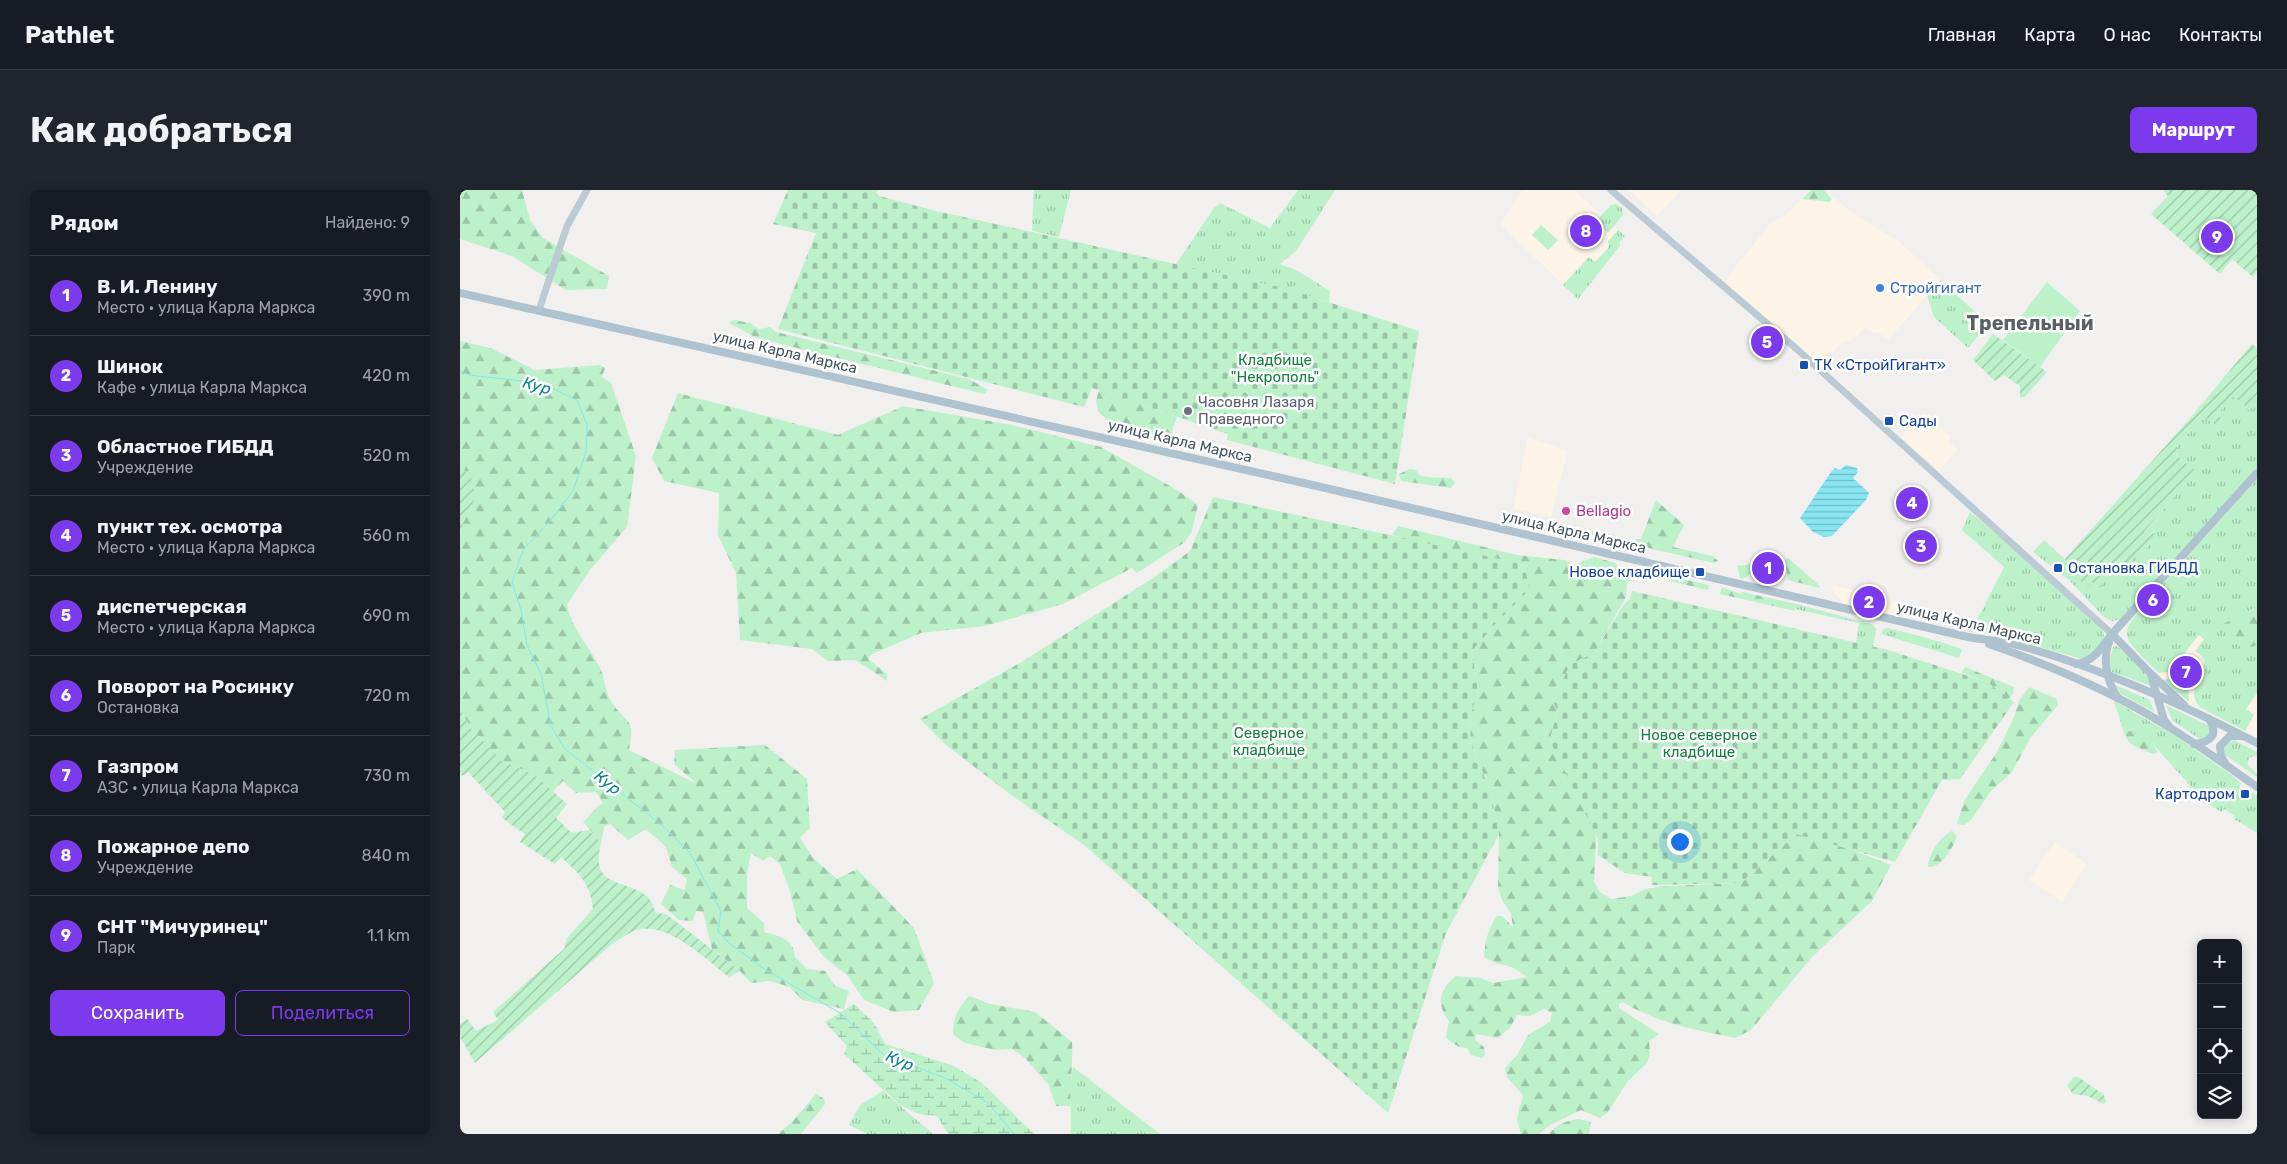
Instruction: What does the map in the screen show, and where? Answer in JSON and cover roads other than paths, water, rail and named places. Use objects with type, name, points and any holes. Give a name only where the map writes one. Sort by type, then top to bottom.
[{"type":"main road","points":[[539,310],[567,226],[587,190]]},
{"type":"main road","points":[[1611,190],[1799,351],[2112,634],[2150,674],[2186,706],[2257,743]]},
{"type":"main road","name":"улица Карла Маркса","points":[[460,293],[1308,484],[1968,637],[2019,646],[2076,664],[2186,706]]},
{"type":"main road","points":[[2076,664],[2091,660],[2112,634],[2257,473]]},
{"type":"main road","points":[[2112,634],[2106,653],[2108,676],[2119,699]]},
{"type":"main road","points":[[1968,637],[2035,660],[2119,699],[2171,728],[2257,787]]},
{"type":"main road","points":[[2150,674],[2164,720],[2171,728]]},
{"type":"main road","points":[[2194,744],[2209,741],[2214,736],[2214,730],[2209,719]]},
{"type":"main road","points":[[2228,767],[2220,751],[2222,742],[2230,736],[2245,737]]},
{"type":"water","points":[[1846,465],[1857,468],[1858,472],[1853,478],[1869,493],[1866,500],[1832,536],[1824,537],[1813,532],[1800,518],[1831,472],[1835,468],[1840,470]]},
{"type":"waterway","name":"Кур","points":[[460,371],[469,375],[541,383],[577,400],[587,425],[586,452],[573,491],[550,521],[523,550],[512,582],[521,610],[527,645],[541,674],[551,726],[565,749],[663,826],[690,853],[721,911],[718,931],[729,943],[763,968],[840,1013],[884,1055],[945,1078],[987,1102],[1014,1134]]},
{"type":"place","name":"Пожарное депо","points":[[1586,231]]},
{"type":"place","name":"СНТ \"Мичуринец\"","points":[[2217,237]]},
{"type":"place","name":"Стройгигант","points":[[1880,288]]},
{"type":"place","name":"диспетчерская","points":[[1767,342]]},
{"type":"place","name":"ТК «СтройГигант»","points":[[1804,365]]},
{"type":"place","name":"Часовня Лазаря Праведного","points":[[1188,411]]},
{"type":"place","name":"Сады","points":[[1889,421]]},
{"type":"place","name":"пункт тех. осмотра","points":[[1912,503]]},
{"type":"place","name":"Bellagio","points":[[1566,511]]},
{"type":"place","name":"Областное ГИБДД","points":[[1921,546]]},
{"type":"place","name":"В. И. Ленину","points":[[1768,568]]},
{"type":"place","name":"Остановка ГИБДД","points":[[2058,568]]},
{"type":"place","name":"Новое кладбище","points":[[1700,572]]},
{"type":"place","name":"Поворот на Росинку","points":[[2153,600]]},
{"type":"place","name":"Шинок","points":[[1869,602]]},
{"type":"place","name":"Газпром","points":[[2186,672]]},
{"type":"place","name":"Картодром","points":[[2245,794]]},
{"type":"district","name":"Трепельный","points":[[2030,323]]},
{"type":"park label","name":"Кладбище \"Некрополь\"","points":[[1275,368]]},
{"type":"park label","name":"Северное кладбище","points":[[1269,742]]},
{"type":"park label","name":"Новое северное кладбище","points":[[1699,744]]}]
